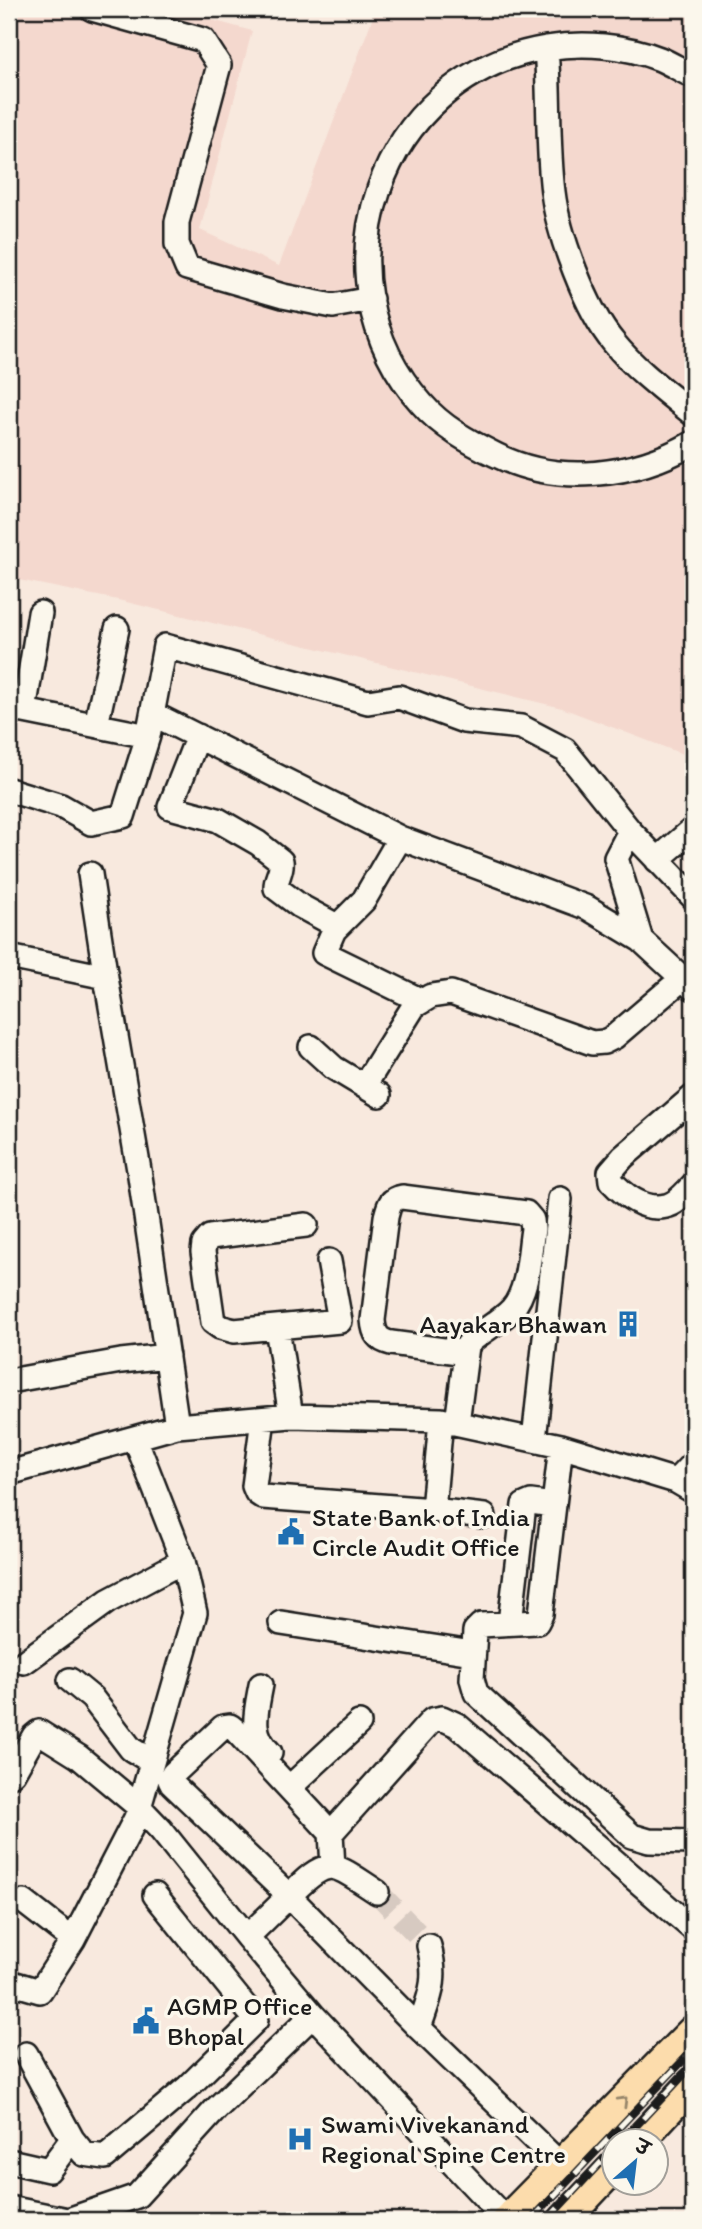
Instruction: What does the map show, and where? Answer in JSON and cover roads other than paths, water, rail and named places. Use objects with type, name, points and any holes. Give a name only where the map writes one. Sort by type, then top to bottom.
[{"type":"main road","points":[[506,2220],[693,2031]]},
{"type":"main road","points":[[650,2128],[693,2083]]},
{"type":"main road","points":[[564,2220],[600,2182]]},
{"type":"street","points":[[92,9],[203,40],[219,65],[177,222],[177,244],[187,268],[283,296],[333,306],[370,299]]},
{"type":"street","points":[[693,76],[660,59],[614,47],[567,45],[521,52],[477,71],[438,98],[407,132],[383,173],[369,218],[366,265],[372,312],[391,361],[422,405],[463,439],[511,463],[563,474],[617,472],[668,457],[693,443]]},
{"type":"street","points":[[546,48],[553,194],[569,253],[587,302],[614,343],[656,384],[693,414]]},
{"type":"street","points":[[40,613],[16,709],[96,725],[151,725],[198,736],[400,838],[588,908],[641,940],[688,983],[614,1037],[604,1042],[592,1043],[451,993],[431,996],[414,1006],[400,1026],[372,1091],[334,1068],[311,1047]]},
{"type":"street","points":[[96,725],[117,629]]},
{"type":"street","points":[[9,790],[61,806],[91,823],[123,816],[151,725],[165,646],[368,702],[399,697],[464,720],[521,727],[565,750],[630,831],[693,897]]},
{"type":"street","points":[[198,736],[170,807],[218,820],[258,843],[281,861],[276,888],[300,906],[337,926]]},
{"type":"street","points":[[657,860],[693,829]]},
{"type":"street","points":[[630,831],[616,858],[641,940]]},
{"type":"street","points":[[400,838],[364,900],[337,926],[324,953],[422,1001]]},
{"type":"street","points":[[90,874],[140,1176],[177,1426]]},
{"type":"street","points":[[9,957],[106,977]]},
{"type":"street","points":[[693,1097],[623,1157],[610,1172],[611,1181],[627,1198],[648,1206],[665,1207],[675,1202],[693,1185]]},
{"type":"street","points":[[433,1510],[449,1422],[466,1353],[472,1340],[511,1310],[517,1299],[526,1273],[532,1220],[526,1213],[394,1199],[389,1204],[386,1217],[373,1320],[376,1335],[391,1343],[466,1353]]},
{"type":"street","points":[[534,1440],[560,1199]]},
{"type":"street","points":[[306,1225],[210,1237],[204,1244],[203,1252],[214,1322],[234,1331],[340,1321],[330,1261]]},
{"type":"street","points":[[277,1328],[291,1416]]},
{"type":"street","points":[[9,1381],[121,1361],[167,1356]]},
{"type":"street","points":[[9,1473],[177,1426],[291,1416],[449,1422],[561,1446],[685,1486],[693,1463]]},
{"type":"street","points":[[263,1419],[254,1486],[257,1493],[263,1497],[484,1516]]},
{"type":"street","points":[[9,1982],[40,1991],[74,1940],[136,1818],[195,1613],[183,1561],[135,1438]]},
{"type":"street","points":[[561,1446],[541,1614],[537,1622],[528,1625],[481,1625],[475,1631],[472,1679],[476,1693],[632,1836],[649,1841],[693,1842]]},
{"type":"street","points":[[23,1662],[108,1601],[183,1561]]},
{"type":"street","points":[[281,1623],[472,1653]]},
{"type":"street","points":[[70,1680],[92,1698],[131,1749],[152,1762]]},
{"type":"street","points":[[261,1685],[255,1716],[259,1743],[331,1833],[333,1867]]},
{"type":"street","points":[[331,1833],[432,1720],[442,1718],[457,1725],[693,1929]]},
{"type":"street","points":[[293,1784],[359,1723]]},
{"type":"street","points":[[293,1784],[230,1726],[223,1727],[173,1774],[170,1780],[560,2164]]},
{"type":"street","points":[[9,1776],[39,1732],[79,1757],[139,1807],[161,1830],[313,2015],[506,2220]]},
{"type":"street","points":[[247,1937],[306,1878],[323,1866],[340,1868],[377,1892]]},
{"type":"street","points":[[26,2054],[72,2139],[83,2154],[105,2157],[188,2087],[256,2020],[155,1895]]},
{"type":"street","points":[[24,1902],[74,1940]]},
{"type":"street","points":[[419,2028],[431,1994],[434,1968],[429,1946]]},
{"type":"street","points":[[9,2208],[68,2220],[137,2196],[215,2110],[313,2015]]},
{"type":"street","points":[[188,2087],[215,2110]]},
{"type":"street","points":[[9,2161],[49,2170],[72,2139]]},
{"type":"tunnel","points":[[377,1892],[429,1946]]},
{"type":"railway","points":[[531,2220],[693,2050]]},
{"type":"railway","points":[[634,2128],[693,2065]]},
{"type":"railway","points":[[547,2220],[600,2163]]},
{"type":"place","name":"Aayakar Bhawan","points":[[628,1324]]},
{"type":"place","name":"State Bank of India Circle Audit Office","points":[[291,1532]]},
{"type":"place","name":"AGMP Office Bhopal","points":[[146,2021]]},
{"type":"place","name":"Swami Vivekanand Regional Spine Centre","points":[[300,2139]]}]
